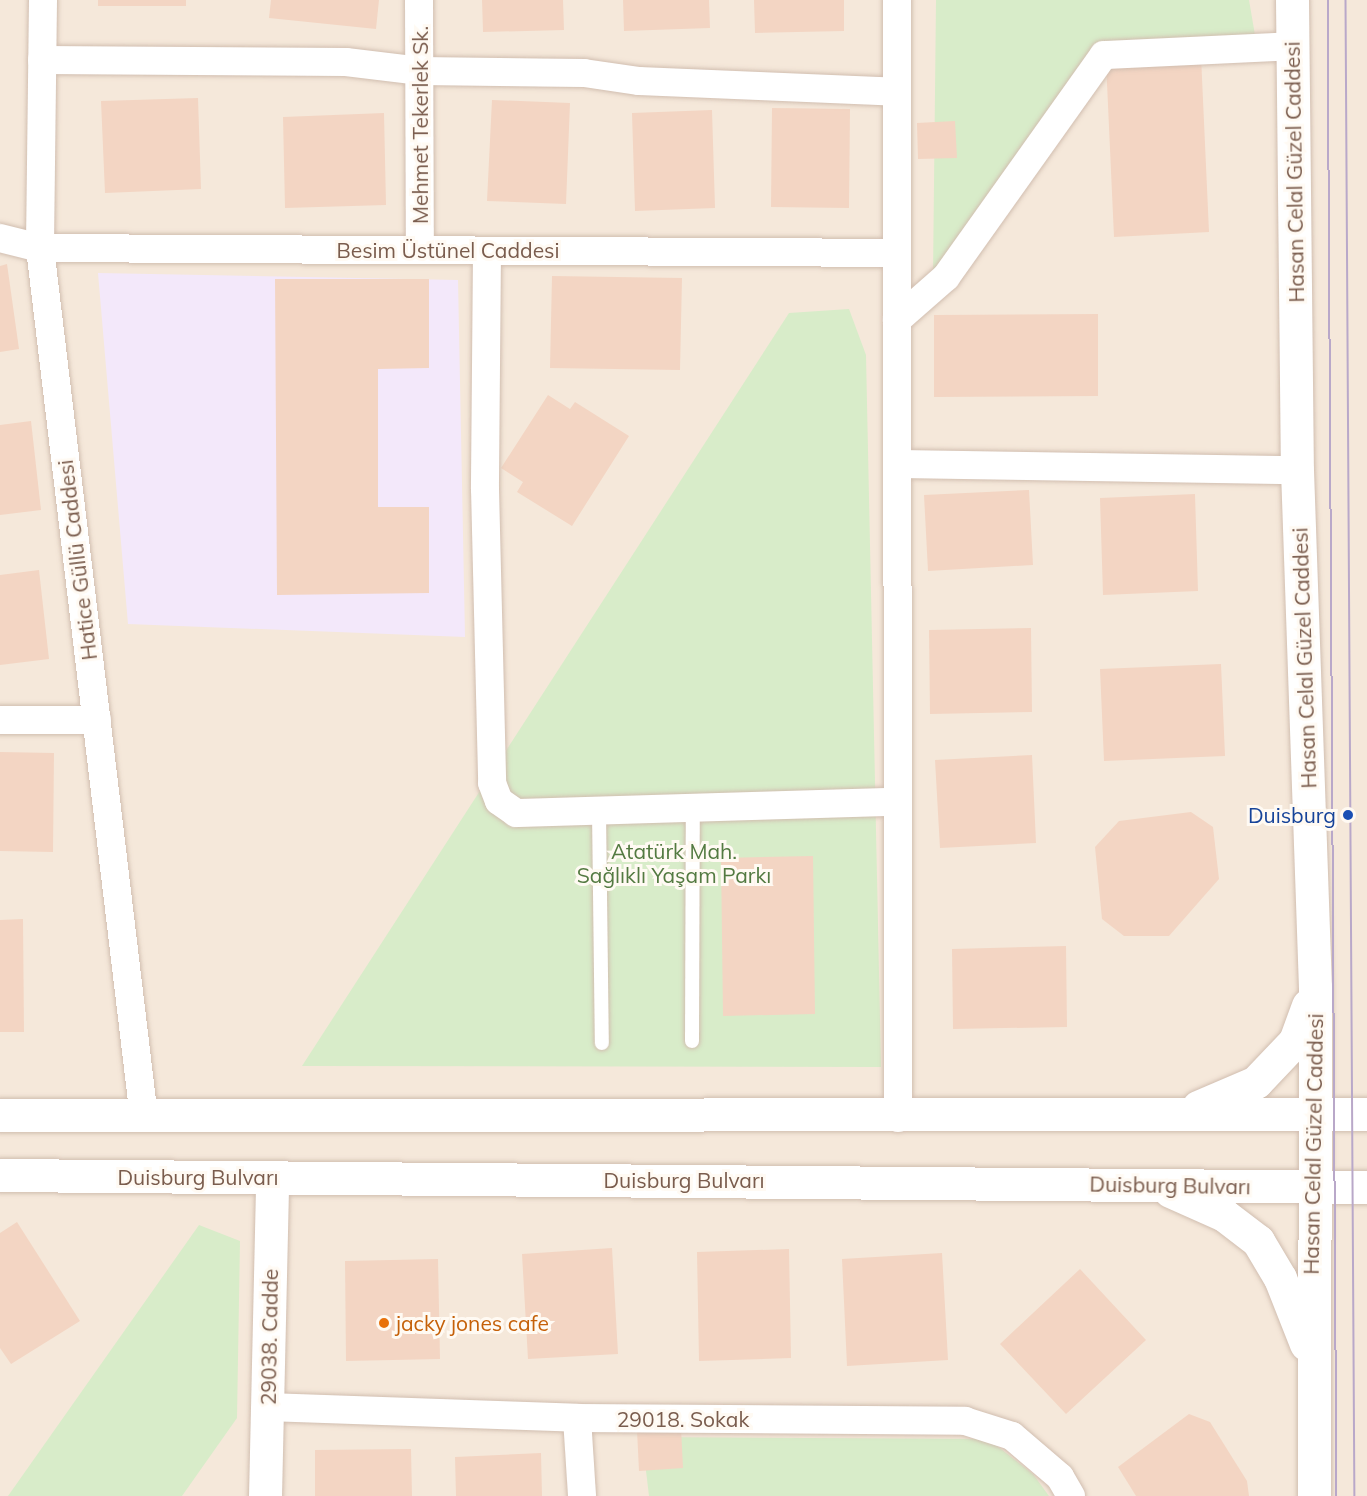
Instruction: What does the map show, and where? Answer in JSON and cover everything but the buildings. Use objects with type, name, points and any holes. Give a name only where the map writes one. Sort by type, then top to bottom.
[{"type":"main road","points":[[1274,0],[1293,41]]},
{"type":"main road","name":"Hasan Celal Güzel Caddesi","points":[[1292,0],[1297,470],[1315,987],[1311,1188],[1314,1496]]},
{"type":"main road","points":[[1184,1113],[1256,1082],[1277,1062],[1295,1041],[1315,987]]},
{"type":"main road","points":[[0,1115],[144,1118],[897,1118],[1184,1113],[1367,1114]]},
{"type":"main road","name":"Duisburg Bulvarı","points":[[0,1175],[1367,1187]]},
{"type":"main road","name":"29038. Cadde","points":[[265,1496],[272,1178]]},
{"type":"main road","points":[[1155,1184],[1224,1215],[1258,1241],[1280,1278],[1313,1362]]},
{"type":"street","name":"Hatice Güllü Caddesi","points":[[43,0],[40,248],[144,1118]]},
{"type":"street","name":"Mehmet Tekerlek Sk.","points":[[419,0],[420,250]]},
{"type":"street","points":[[897,0],[897,1118]]},
{"type":"street","points":[[897,320],[946,277],[1104,55],[1293,41]]},
{"type":"street","points":[[42,60],[346,62],[420,72],[584,73],[639,81],[897,92]]},
{"type":"street","name":"Besim Üstünel Caddesi","points":[[0,238],[40,248],[897,253]]},
{"type":"street","points":[[487,251],[485,489],[492,783],[499,801],[516,813],[897,802]]},
{"type":"street","points":[[898,464],[1297,470]]},
{"type":"street","points":[[0,720],[97,720]]},
{"type":"street","name":"29018. Sokak","points":[[267,1407],[577,1418],[965,1421],[1012,1436],[1060,1477],[1071,1496]]},
{"type":"street","points":[[577,1418],[582,1496]]},
{"type":"lane","points":[[692,1041],[693,809]]},
{"type":"lane","points":[[600,811],[602,1043]]},
{"type":"shaded area","points":[[0,0],[1367,0],[1367,1496],[0,1496]]},
{"type":"shaded area","points":[[98,273],[458,280],[465,637],[128,624]]},
{"type":"green space","points":[[936,0],[1249,0],[1256,41],[1110,42],[933,276]]},
{"type":"green space","name":"Atatürk Mah. Sağlıklı Yaşam Parkı","points":[[849,309],[866,355],[881,1067],[302,1066],[789,313]]},
{"type":"green space","points":[[199,1225],[240,1241],[237,1418],[182,1496],[8,1496]]},
{"type":"green space","points":[[642,1437],[988,1439],[1033,1474],[1049,1496],[649,1496]]},
{"type":"tram line","points":[[1328,0],[1337,1496]]},
{"type":"tram line","points":[[1346,0],[1355,1496]]},
{"type":"place","name":"Duisburg","points":[[1348,815]]},
{"type":"place","name":"jacky jones cafe","points":[[384,1323]]}]
